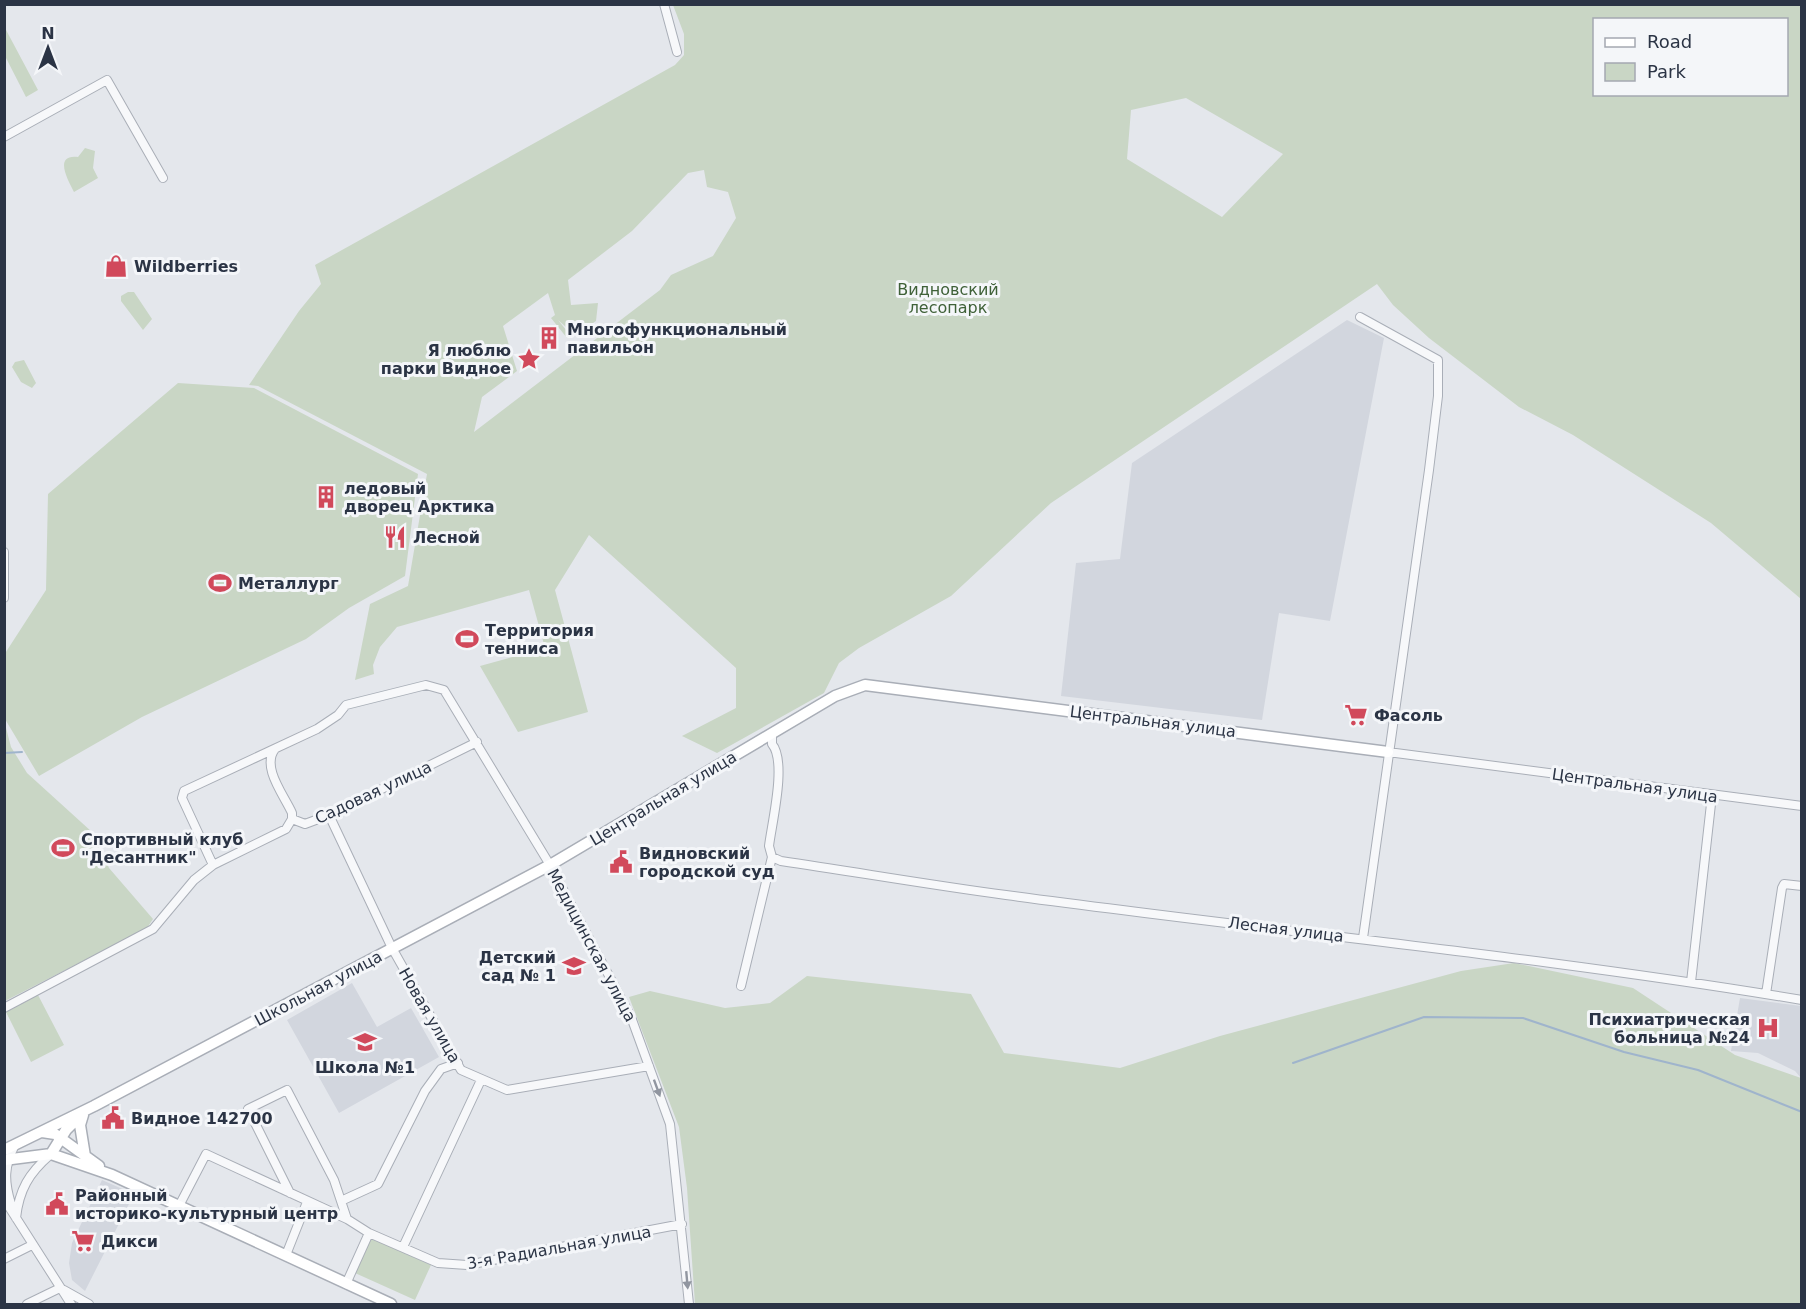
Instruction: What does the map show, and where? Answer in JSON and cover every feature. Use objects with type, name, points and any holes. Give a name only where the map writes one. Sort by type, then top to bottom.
[{"type":"street","points":[[664,4],[677,52]]},
{"type":"street","points":[[4,137],[107,80],[163,178]]},
{"type":"street","points":[[1360,317],[1438,360],[1438,396],[1432,449],[1363,938]]},
{"type":"street","points":[[4,552],[4,598]]},
{"type":"street","name":"Медицинская улица","points":[[276,748],[317,729],[346,705],[426,685],[444,690],[550,865],[631,1017],[670,1124],[689,1305]]},
{"type":"street","name":"Центральная улица","points":[[550,865],[835,696],[865,685],[1802,806]]},
{"type":"street","points":[[741,986],[772,857],[770,846],[779,765],[778,750],[772,744],[772,734]]},
{"type":"street","name":"Садовая улица","points":[[4,1008],[153,929],[166,918],[194,880],[213,865],[286,829],[292,819],[304,824],[329,815],[477,742]]},
{"type":"street","points":[[213,865],[182,798],[184,791],[276,748]]},
{"type":"street","points":[[276,748],[271,754],[270,764],[292,813],[292,819]]},
{"type":"street","points":[[1691,982],[1712,795]]},
{"type":"street","name":"Новая улица","points":[[329,815],[392,948],[461,1070],[507,1090],[649,1066]]},
{"type":"street","name":"Лесная улица","points":[[772,857],[781,861],[1005,895],[1363,938],[1691,982],[1802,1000]]},
{"type":"street","name":"Школьная улица","points":[[8,1153],[41,1132],[550,865]]},
{"type":"street","points":[[1767,994],[1782,888],[1784,884],[1802,886]]},
{"type":"street","points":[[341,1201],[378,1184],[425,1091],[441,1069],[458,1063]]},
{"type":"street","points":[[403,1247],[481,1080]]},
{"type":"street","points":[[290,1193],[248,1109],[287,1090],[334,1180],[347,1219]]},
{"type":"street","points":[[16,1220],[18,1199],[24,1183],[36,1166],[86,1110]]},
{"type":"street","points":[[85,1156],[80,1125],[86,1110]]},
{"type":"street","points":[[110,1174],[49,1132],[41,1132],[34,1143],[37,1150],[110,1174],[180,1204],[391,1305]]},
{"type":"street","points":[[16,1220],[6,1188],[8,1153],[48,1154]]},
{"type":"street","name":"3-я Радиальная улица","points":[[180,1204],[206,1154],[347,1219],[369,1233],[438,1263],[467,1265],[682,1224]]},
{"type":"street","points":[[4,1199],[71,1305]]},
{"type":"street","points":[[286,1256],[307,1202]]},
{"type":"street","points":[[346,1284],[369,1233]]},
{"type":"street","points":[[4,1258],[32,1245]]},
{"type":"street","points":[[27,1305],[60,1288]]},
{"type":"street","points":[[60,1288],[90,1305]]},
{"type":"shaded area","points":[[1347,320],[1384,338],[1330,621],[1279,613],[1262,720],[1061,696],[1076,563],[1120,559],[1132,463]]},
{"type":"shaded area","name":"Школа №1","points":[[352,983],[377,1027],[411,1008],[439,1057],[339,1113],[287,1020]]},
{"type":"shaded area","name":"Психиатрическая больница №24","points":[[1740,998],[1801,1006],[1801,1078],[1795,1071],[1758,1053],[1731,1051]]},
{"type":"shaded area","points":[[102,1180],[134,1194],[85,1291],[72,1280],[69,1263],[72,1243]]},
{"type":"green space","name":"Видновский лесопарк","points":[[673,5],[1801,5],[1801,599],[1711,523],[1573,435],[1519,407],[1429,338],[1393,305],[1377,284],[1051,503],[951,596],[859,648],[839,663],[824,693],[717,753],[682,736],[736,708],[736,668],[589,535],[555,590],[588,712],[518,732],[480,666],[545,648],[529,590],[397,627],[380,647],[373,665],[374,674],[355,680],[370,604],[408,586],[427,474],[258,386],[249,385],[299,311],[321,284],[315,265],[675,65],[684,55],[684,34]],"holes":[[[1186,98],[1283,154],[1222,217],[1127,159],[1131,110]],[[704,170],[707,187],[728,192],[736,218],[713,256],[671,275],[660,290],[474,432],[482,397],[517,371],[503,326],[548,293],[555,315],[551,318],[567,338],[571,336],[558,320],[575,335],[596,321],[598,303],[571,305],[568,280],[632,231],[688,173]]]},
{"type":"green space","points":[[5,28],[38,90],[26,97],[5,56]]},
{"type":"green space","points":[[85,148],[95,151],[93,168],[98,178],[74,192],[66,175],[64,164],[70,157],[78,157]]},
{"type":"green space","points":[[134,292],[152,319],[143,330],[121,301],[121,296]]},
{"type":"green space","points":[[24,360],[36,383],[32,388],[21,382],[12,367],[15,362]]},
{"type":"green space","name":"Металлург","points":[[178,383],[254,388],[418,474],[405,576],[349,608],[306,639],[142,717],[39,776],[5,719],[4,655],[46,590],[48,494]]},
{"type":"green space","points":[[5,724],[11,747],[27,773],[92,832],[109,868],[153,919],[147,928],[5,1001]]},
{"type":"green space","points":[[1514,963],[1633,988],[1735,1055],[1801,1078],[1801,1304],[695,1304],[687,1188],[679,1127],[629,997],[650,991],[725,1008],[770,1003],[807,976],[971,994],[1004,1053],[1120,1068],[1220,1036],[1461,971]]},
{"type":"green space","points":[[38,995],[64,1045],[31,1062],[6,1012]]},
{"type":"green space","points":[[371,1238],[431,1265],[415,1300],[355,1273]]},
{"type":"waterway","points":[[4,753],[22,752]]},
{"type":"waterway","points":[[1293,1063],[1424,1017],[1523,1018],[1624,1052],[1698,1070],[1802,1112]]},
{"type":"place","name":"Wildberries","points":[[116,266]]},
{"type":"place","name":"Многофункциональный павильон","points":[[549,338]]},
{"type":"place","name":"Я люблю парки Видное","points":[[529,359]]},
{"type":"place","name":"ледовый дворец Арктика","points":[[326,497]]},
{"type":"place","name":"Лесной","points":[[395,537]]},
{"type":"place","name":"Металлург","points":[[220,583]]},
{"type":"place","name":"Территория тенниса","points":[[467,639]]},
{"type":"place","name":"Фасоль","points":[[1356,715]]},
{"type":"place","name":"Спортивный клуб \"Десантник\"","points":[[63,848]]},
{"type":"place","name":"Видновский городской суд","points":[[621,862]]},
{"type":"place","name":"Детский сад № 1","points":[[574,966]]},
{"type":"place","name":"Психиатрическая больница №24","points":[[1768,1028]]},
{"type":"place","name":"Школа №1","points":[[365,1042]]},
{"type":"place","name":"Видное 142700","points":[[113,1118]]},
{"type":"place","name":"Районный историко-культурный центр","points":[[57,1204]]},
{"type":"place","name":"Дикси","points":[[83,1241]]}]
